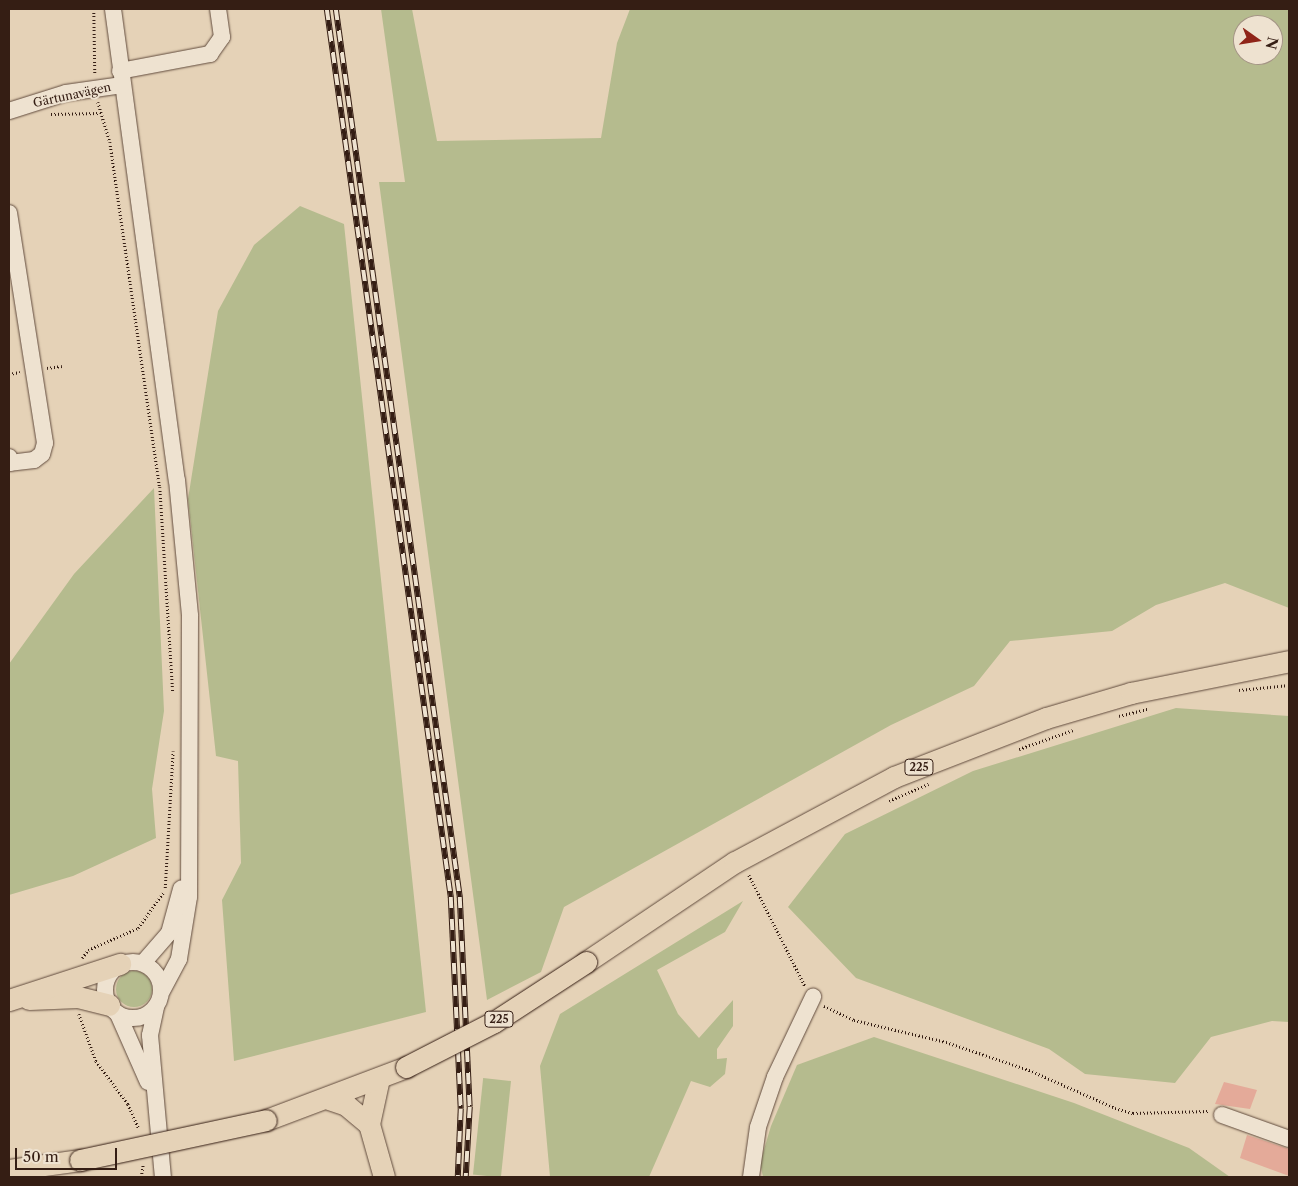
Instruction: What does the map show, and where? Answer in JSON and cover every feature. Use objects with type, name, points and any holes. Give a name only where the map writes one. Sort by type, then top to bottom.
[{"type":"main road","name":"225","points":[[9,1170],[80,1160],[266,1120],[329,1099],[406,1067],[494,1022],[734,862],[894,777],[1046,718],[1131,693],[1289,661]]},
{"type":"main road","points":[[9,1000],[80,974],[120,964]]},
{"type":"main road","points":[[9,1000],[78,997],[114,1009]]},
{"type":"main road","points":[[379,1078],[369,1124],[384,1177]]},
{"type":"main road","points":[[329,1099],[346,1105],[369,1124]]},
{"type":"street","name":"Gärtunavägen","points":[[113,9],[121,78]]},
{"type":"street","name":"Gärtunavägen","points":[[9,110],[95,89],[121,78],[210,54],[222,36],[218,9]]},
{"type":"street","points":[[121,78],[177,480],[190,616],[187,925],[179,959],[159,999],[150,1035],[162,1177]]},
{"type":"street","points":[[9,213],[16,290],[45,450],[34,460],[9,461]]},
{"type":"street","points":[[143,963],[169,933],[188,858]]},
{"type":"street","points":[[156,1112],[146,1075],[114,1009],[107,978],[120,964],[143,963],[157,974],[159,999]]},
{"type":"street","points":[[751,1177],[758,1127],[775,1077],[813,997]]},
{"type":"street","points":[[114,1009],[138,1018],[159,999]]},
{"type":"street","points":[[1222,1115],[1289,1139]]},
{"type":"path","points":[[94,9],[95,89],[100,113],[110,142],[134,287],[160,487],[174,701]]},
{"type":"path","points":[[46,116],[100,113]]},
{"type":"path","points":[[1231,692],[1289,684]]},
{"type":"path","points":[[1116,717],[1151,708]]},
{"type":"path","points":[[1016,750],[1080,727]]},
{"type":"path","points":[[80,974],[84,953],[138,928],[164,892],[170,854],[174,740]]},
{"type":"path","points":[[879,806],[937,780]]},
{"type":"path","points":[[742,880],[758,870]]},
{"type":"path","points":[[749,875],[813,997],[854,1020],[981,1053],[1115,1108],[1133,1113],[1191,1109],[1222,1115]]},
{"type":"path","points":[[78,997],[88,1044],[131,1109],[140,1136]]},
{"type":"path","points":[[141,1177],[142,1160]]},
{"type":"green space","points":[[381,9],[412,9],[437,141],[601,138],[617,43],[630,9],[1289,9],[1289,608],[1225,583],[1156,605],[1112,631],[1010,641],[974,686],[891,725],[564,907],[541,972],[487,1000],[379,182],[405,182]]},
{"type":"green space","points":[[300,206],[344,224],[426,1012],[234,1061],[222,900],[241,863],[238,761],[216,756],[188,499],[218,311],[254,245]]},
{"type":"green space","points":[[154,488],[164,711],[152,789],[156,838],[73,876],[9,895],[9,664],[74,574]]},
{"type":"green space","points":[[1176,708],[1289,716],[1289,1022],[1272,1021],[1211,1037],[1175,1083],[1085,1074],[1049,1049],[856,978],[788,907],[845,834],[973,771]]},
{"type":"green space","points":[[743,901],[725,932],[657,970],[678,1014],[699,1038],[733,1000],[733,1026],[717,1049],[717,1059],[727,1058],[725,1074],[710,1087],[691,1081],[649,1177],[550,1177],[540,1066],[560,1014]]},
{"type":"green space","points":[[134,971],[141,972],[147,976],[151,982],[151,996],[147,1002],[141,1006],[134,1007],[127,1006],[121,1002],[117,996],[116,989],[117,982],[121,976],[127,972]]},
{"type":"green space","points":[[874,1037],[1074,1103],[1189,1148],[1230,1177],[763,1177],[760,1163],[771,1126],[797,1065]]},
{"type":"green space","points":[[483,1078],[511,1081],[501,1177],[473,1175]]},
{"type":"building","points":[[1224,1082],[1257,1090],[1250,1109],[1215,1104]]},
{"type":"building","points":[[1247,1135],[1289,1149],[1289,1176],[1240,1158]]},
{"type":"railway","points":[[327,9],[451,897],[461,1109],[458,1177]]},
{"type":"railway","points":[[336,9],[460,897],[470,1107],[466,1177]]}]
